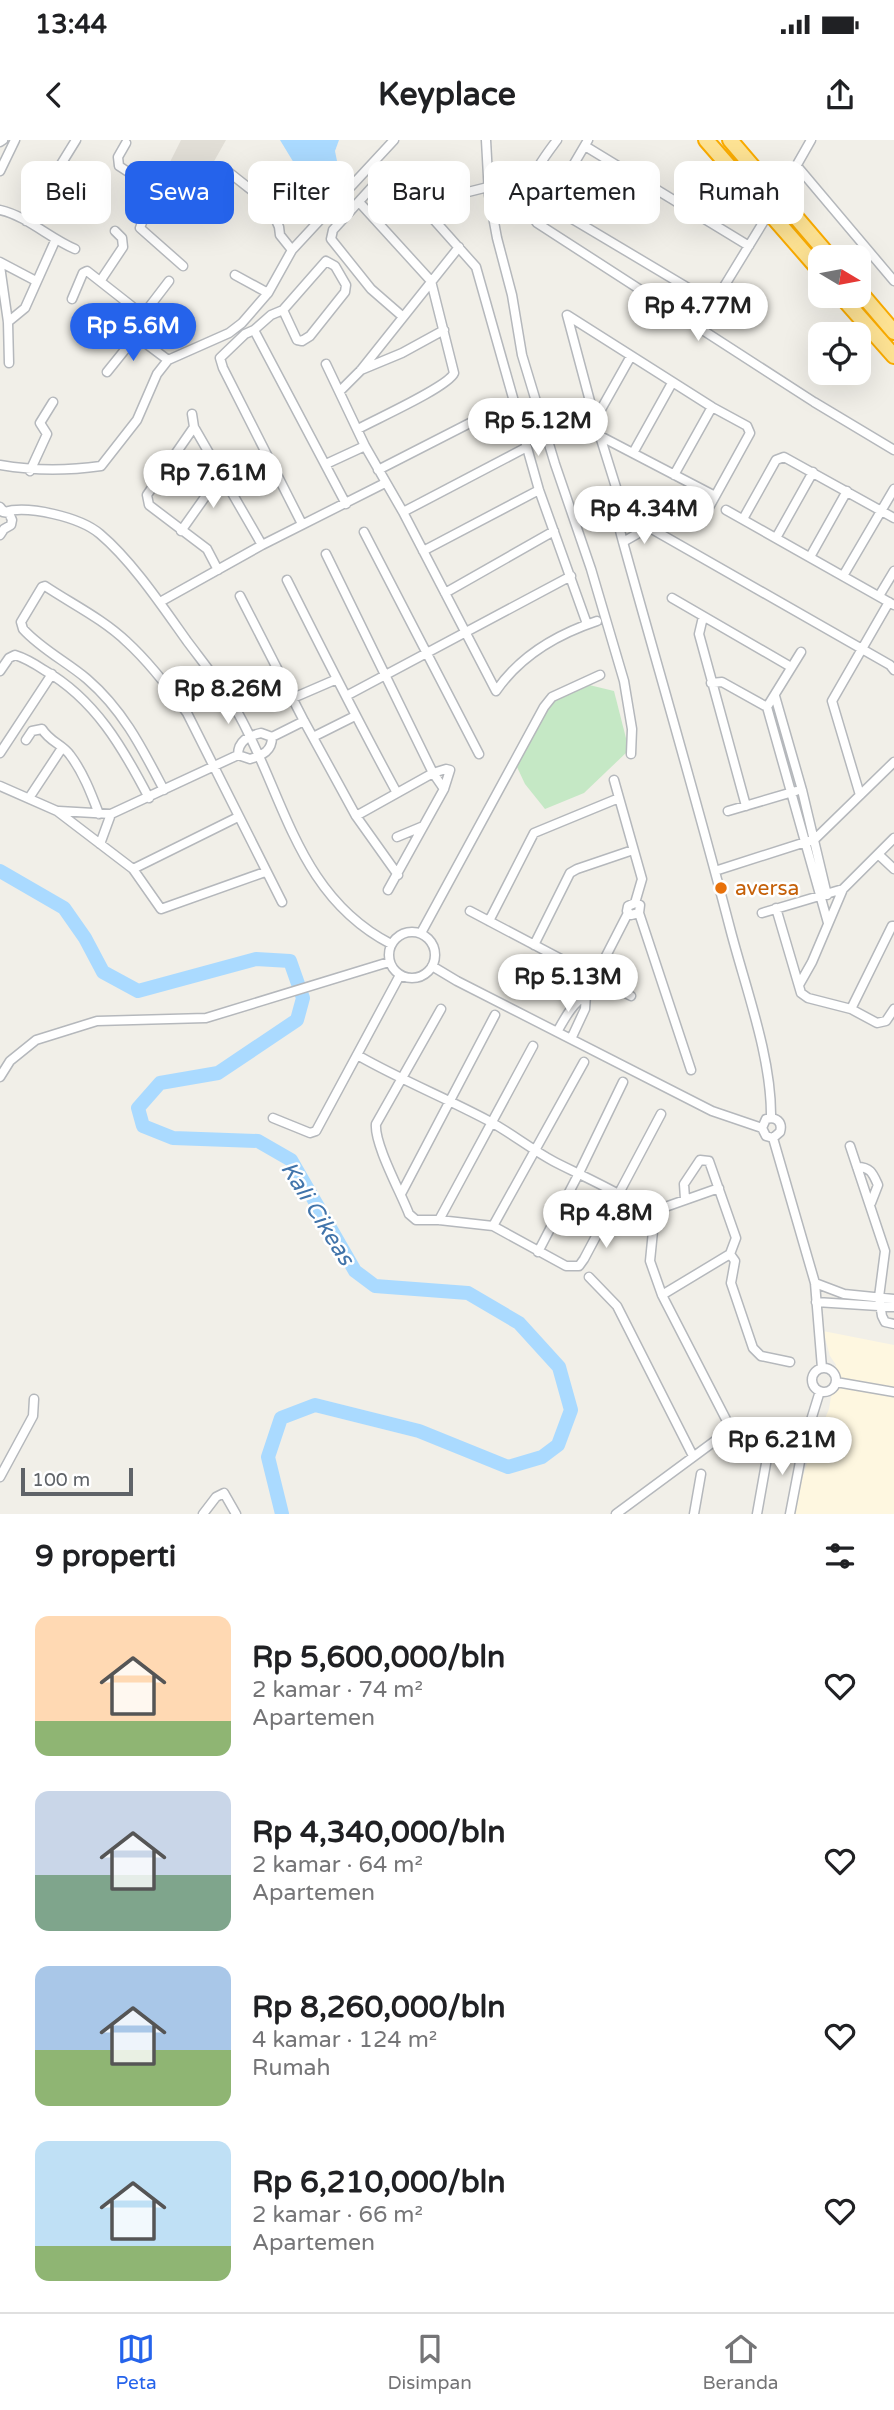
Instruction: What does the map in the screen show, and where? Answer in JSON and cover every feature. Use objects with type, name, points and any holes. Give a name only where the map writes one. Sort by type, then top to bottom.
[{"type":"highway","points":[[706,140],[808,257]]},
{"type":"highway","points":[[730,140],[820,245]]},
{"type":"highway","points":[[872,306],[894,332]]},
{"type":"highway","points":[[852,308],[894,356]]},
{"type":"street","points":[[0,171],[15,140]]},
{"type":"street","points":[[0,465],[30,471],[101,466],[137,420],[157,374],[169,360],[229,333],[242,323],[268,293],[292,250],[394,140]]},
{"type":"street","points":[[485,140],[486,161]]},
{"type":"street","points":[[542,161],[557,140]]},
{"type":"street","points":[[800,161],[811,140]]},
{"type":"street","points":[[62,161],[74,141]]},
{"type":"street","points":[[125,170],[119,166],[118,157],[126,143]]},
{"type":"street","points":[[749,246],[586,143],[551,203],[554,208],[710,301],[715,301],[749,246],[762,224]]},
{"type":"street","points":[[402,316],[371,289],[332,240],[332,230],[383,175],[388,173],[395,176],[474,263],[482,279],[539,490],[587,624]]},
{"type":"street","points":[[804,174],[894,281]]},
{"type":"street","points":[[234,176],[269,204],[280,235],[292,250]]},
{"type":"street","points":[[358,429],[451,379],[454,373],[431,281],[359,202]]},
{"type":"street","points":[[0,210],[21,219]]},
{"type":"street","points":[[30,224],[55,241],[75,249]]},
{"type":"street","points":[[141,224],[140,228],[183,266]]},
{"type":"street","points":[[494,224],[512,295],[522,355],[624,681],[632,729],[631,754]]},
{"type":"street","points":[[539,224],[894,450]]},
{"type":"street","points":[[101,280],[123,247],[124,240],[115,231]]},
{"type":"street","points":[[8,322],[23,311],[55,241]]},
{"type":"street","points":[[340,391],[361,370],[459,247]]},
{"type":"street","points":[[283,310],[297,340],[302,341],[310,336],[345,292],[346,285],[335,266],[326,261],[283,310],[271,315],[245,334],[220,358],[302,524]]},
{"type":"street","points":[[0,264],[36,281]]},
{"type":"street","points":[[0,264],[8,322],[9,363]]},
{"type":"street","points":[[72,299],[85,271],[101,280],[143,315],[144,321],[136,336],[107,372]]},
{"type":"street","points":[[235,275],[268,293]]},
{"type":"street","points":[[143,315],[169,281]]},
{"type":"street","points":[[689,320],[703,297]]},
{"type":"street","points":[[707,511],[750,433],[747,426],[672,383],[567,316],[625,516],[890,665],[894,670]]},
{"type":"street","points":[[254,330],[346,504]]},
{"type":"street","points":[[361,370],[402,353],[444,330]]},
{"type":"street","points":[[136,336],[169,360]]},
{"type":"street","points":[[595,420],[631,356]]},
{"type":"street","points":[[326,363],[365,446],[403,512],[496,691],[512,669],[523,660],[597,621]]},
{"type":"street","points":[[633,453],[672,383]]},
{"type":"street","points":[[378,470],[513,401]]},
{"type":"street","points":[[30,471],[47,433],[40,423],[53,402]]},
{"type":"street","points":[[674,475],[712,407]]},
{"type":"street","points":[[192,414],[194,426],[262,545]]},
{"type":"street","points":[[194,426],[147,495],[149,505],[206,549],[218,570]]},
{"type":"street","points":[[600,436],[715,496]]},
{"type":"street","points":[[326,464],[365,446]]},
{"type":"street","points":[[403,512],[527,447]]},
{"type":"street","points":[[743,519],[776,460],[784,457],[894,518]]},
{"type":"street","points":[[776,538],[813,472]]},
{"type":"street","points":[[181,531],[222,473]]},
{"type":"street","points":[[159,602],[262,545],[385,483]]},
{"type":"street","points":[[843,576],[894,489]]},
{"type":"street","points":[[423,551],[539,490]]},
{"type":"street","points":[[810,557],[846,491]]},
{"type":"street","points":[[1,510],[22,508],[40,512],[83,525],[100,534],[159,602],[221,686],[249,737],[302,854],[321,883],[338,905],[365,931],[391,944]]},
{"type":"street","points":[[1,510],[11,515],[12,523]]},
{"type":"street","points":[[726,510],[891,603],[833,698],[832,704],[860,794]]},
{"type":"street","points":[[1,530],[22,515],[40,512]]},
{"type":"street","points":[[625,516],[618,524],[766,1065],[771,1118]]},
{"type":"street","points":[[623,542],[636,534],[643,524]]},
{"type":"street","points":[[445,593],[554,531]]},
{"type":"street","points":[[364,532],[479,754]]},
{"type":"street","points":[[326,554],[433,773],[444,789]]},
{"type":"street","points":[[879,596],[894,571]]},
{"type":"street","points":[[348,695],[571,576]]},
{"type":"street","points":[[287,580],[397,793]]},
{"type":"street","points":[[164,790],[130,725],[113,704],[88,680],[23,629],[21,622],[42,587],[45,586],[126,640],[187,713],[282,902]]},
{"type":"street","points":[[240,596],[356,816],[398,875]]},
{"type":"street","points":[[672,598],[791,667]]},
{"type":"street","points":[[703,617],[699,634],[746,806]]},
{"type":"street","points":[[767,707],[801,652]]},
{"type":"street","points":[[0,671],[9,658],[15,655],[51,674],[71,689],[109,727],[149,798]]},
{"type":"street","points":[[0,753],[51,674]]},
{"type":"street","points":[[421,933],[544,707],[552,697],[600,674]]},
{"type":"street","points":[[293,698],[337,679]]},
{"type":"street","points":[[712,682],[722,682],[767,707],[790,793],[811,841]]},
{"type":"street","points":[[775,696],[802,790],[828,923]]},
{"type":"street","points":[[313,737],[355,716]]},
{"type":"street","points":[[239,755],[238,747],[249,737],[261,733],[272,737],[304,721]]},
{"type":"street","points":[[26,740],[32,732],[42,729],[47,738],[69,753],[88,784],[99,814]]},
{"type":"street","points":[[239,755],[247,760],[258,757],[271,747],[272,737]]},
{"type":"street","points":[[29,798],[62,748]]},
{"type":"street","points":[[57,811],[111,814],[239,755]]},
{"type":"street","points":[[715,871],[811,841],[894,762]]},
{"type":"street","points":[[356,816],[433,773],[450,769],[444,789],[388,890]]},
{"type":"street","points":[[571,1040],[585,1009],[586,995],[628,913],[628,905],[635,902],[642,879],[614,780]]},
{"type":"street","points":[[0,786],[57,811],[133,869],[161,909],[265,872]]},
{"type":"street","points":[[728,811],[802,790]]},
{"type":"street","points":[[489,921],[534,833],[619,798]]},
{"type":"street","points":[[100,844],[111,814]]},
{"type":"street","points":[[133,869],[238,817]]},
{"type":"street","points":[[397,837],[421,827]]},
{"type":"street","points":[[799,985],[812,962],[843,889],[894,838]]},
{"type":"street","points":[[534,945],[570,873],[633,850]]},
{"type":"street","points":[[878,854],[894,869]]},
{"type":"street","points":[[762,913],[843,889]]},
{"type":"street","points":[[635,902],[640,905],[639,914],[691,1070]]},
{"type":"street","points":[[776,908],[801,993],[808,998],[851,1009],[877,1023],[886,1021],[894,1009]]},
{"type":"street","points":[[470,911],[631,996]]},
{"type":"street","points":[[628,913],[634,916],[639,914]]},
{"type":"street","points":[[851,1009],[894,926]]},
{"type":"street","points":[[421,933],[432,942],[435,949],[432,966],[423,976],[415,978],[400,975],[389,962],[391,944],[400,934],[421,933]]},
{"type":"street","points":[[0,1077],[10,1061],[36,1040],[97,1021],[206,1018],[389,962]]},
{"type":"street","points":[[432,966],[712,1111],[762,1128]]},
{"type":"street","points":[[273,1118],[314,1133],[320,1127],[400,975]]},
{"type":"street","points":[[558,1032],[567,1014],[578,1000],[586,995]]},
{"type":"street","points":[[441,1009],[400,1079],[375,1129],[413,1219],[493,1226],[566,1266],[579,1266],[620,1195],[661,1114]]},
{"type":"street","points":[[567,1014],[580,1021]]},
{"type":"street","points":[[401,1194],[495,1016]]},
{"type":"street","points":[[439,1220],[533,1046]]},
{"type":"street","points":[[359,1056],[400,1079],[491,1122],[535,1151],[620,1195],[651,1215],[654,1221],[650,1261],[662,1295],[731,1429],[770,1441],[803,1446]]},
{"type":"street","points":[[493,1226],[584,1062]]},
{"type":"street","points":[[538,1252],[623,1082]]},
{"type":"street","points":[[771,1118],[778,1121],[781,1127],[779,1134],[773,1138],[766,1136],[762,1128],[764,1121],[771,1118]]},
{"type":"street","points":[[773,1138],[815,1283],[822,1368]]},
{"type":"street","points":[[850,1146],[890,1252],[879,1301],[883,1320],[894,1324]]},
{"type":"street","points":[[662,1295],[730,1254],[736,1238],[709,1161],[700,1160],[684,1184],[685,1199]]},
{"type":"street","points":[[858,1167],[872,1171],[878,1185],[871,1203]]},
{"type":"street","points":[[668,1206],[719,1188]]},
{"type":"street","points":[[730,1254],[735,1261],[731,1283],[753,1348],[761,1356],[790,1362]]},
{"type":"street","points":[[589,1277],[617,1306],[693,1456]]},
{"type":"street","points":[[815,1283],[894,1307]]},
{"type":"street","points":[[816,1302],[894,1299]]},
{"type":"street","points":[[822,1368],[833,1371],[836,1382],[830,1391],[820,1391],[812,1381],[814,1372],[822,1368]]},
{"type":"street","points":[[836,1382],[894,1392]]},
{"type":"street","points":[[790,1514],[803,1446],[820,1391]]},
{"type":"street","points":[[0,1477],[33,1416],[34,1399]]},
{"type":"street","points":[[616,1514],[731,1429]]},
{"type":"street","points":[[757,1514],[770,1441]]},
{"type":"street","points":[[693,1513],[701,1474]]},
{"type":"street","points":[[203,1514],[216,1497],[224,1493],[236,1514]]},
{"type":"shaded area","points":[[181,140],[226,140],[214,161],[170,161]]},
{"type":"shaded area","points":[[823,1331],[894,1345],[894,1514],[791,1514],[811,1451],[829,1409],[836,1365],[830,1356]]},
{"type":"green space","points":[[585,684],[614,691],[629,750],[584,793],[545,809],[525,784],[517,767],[543,707]]},
{"type":"water","points":[[280,140],[339,140],[335,151],[337,161],[293,161]]},
{"type":"waterway","name":"Kali Cikeas","points":[[0,871],[64,908],[85,938],[103,972],[138,991],[256,959],[290,961],[303,998],[297,1020],[218,1073],[160,1083],[138,1108],[143,1126],[173,1138],[258,1141],[291,1160],[355,1271],[375,1286],[468,1293],[519,1323],[559,1367],[571,1410],[558,1445],[542,1457],[508,1467],[419,1431],[315,1405],[281,1418],[268,1457],[282,1514]]},
{"type":"place","name":"aversa","points":[[721,888]]}]
